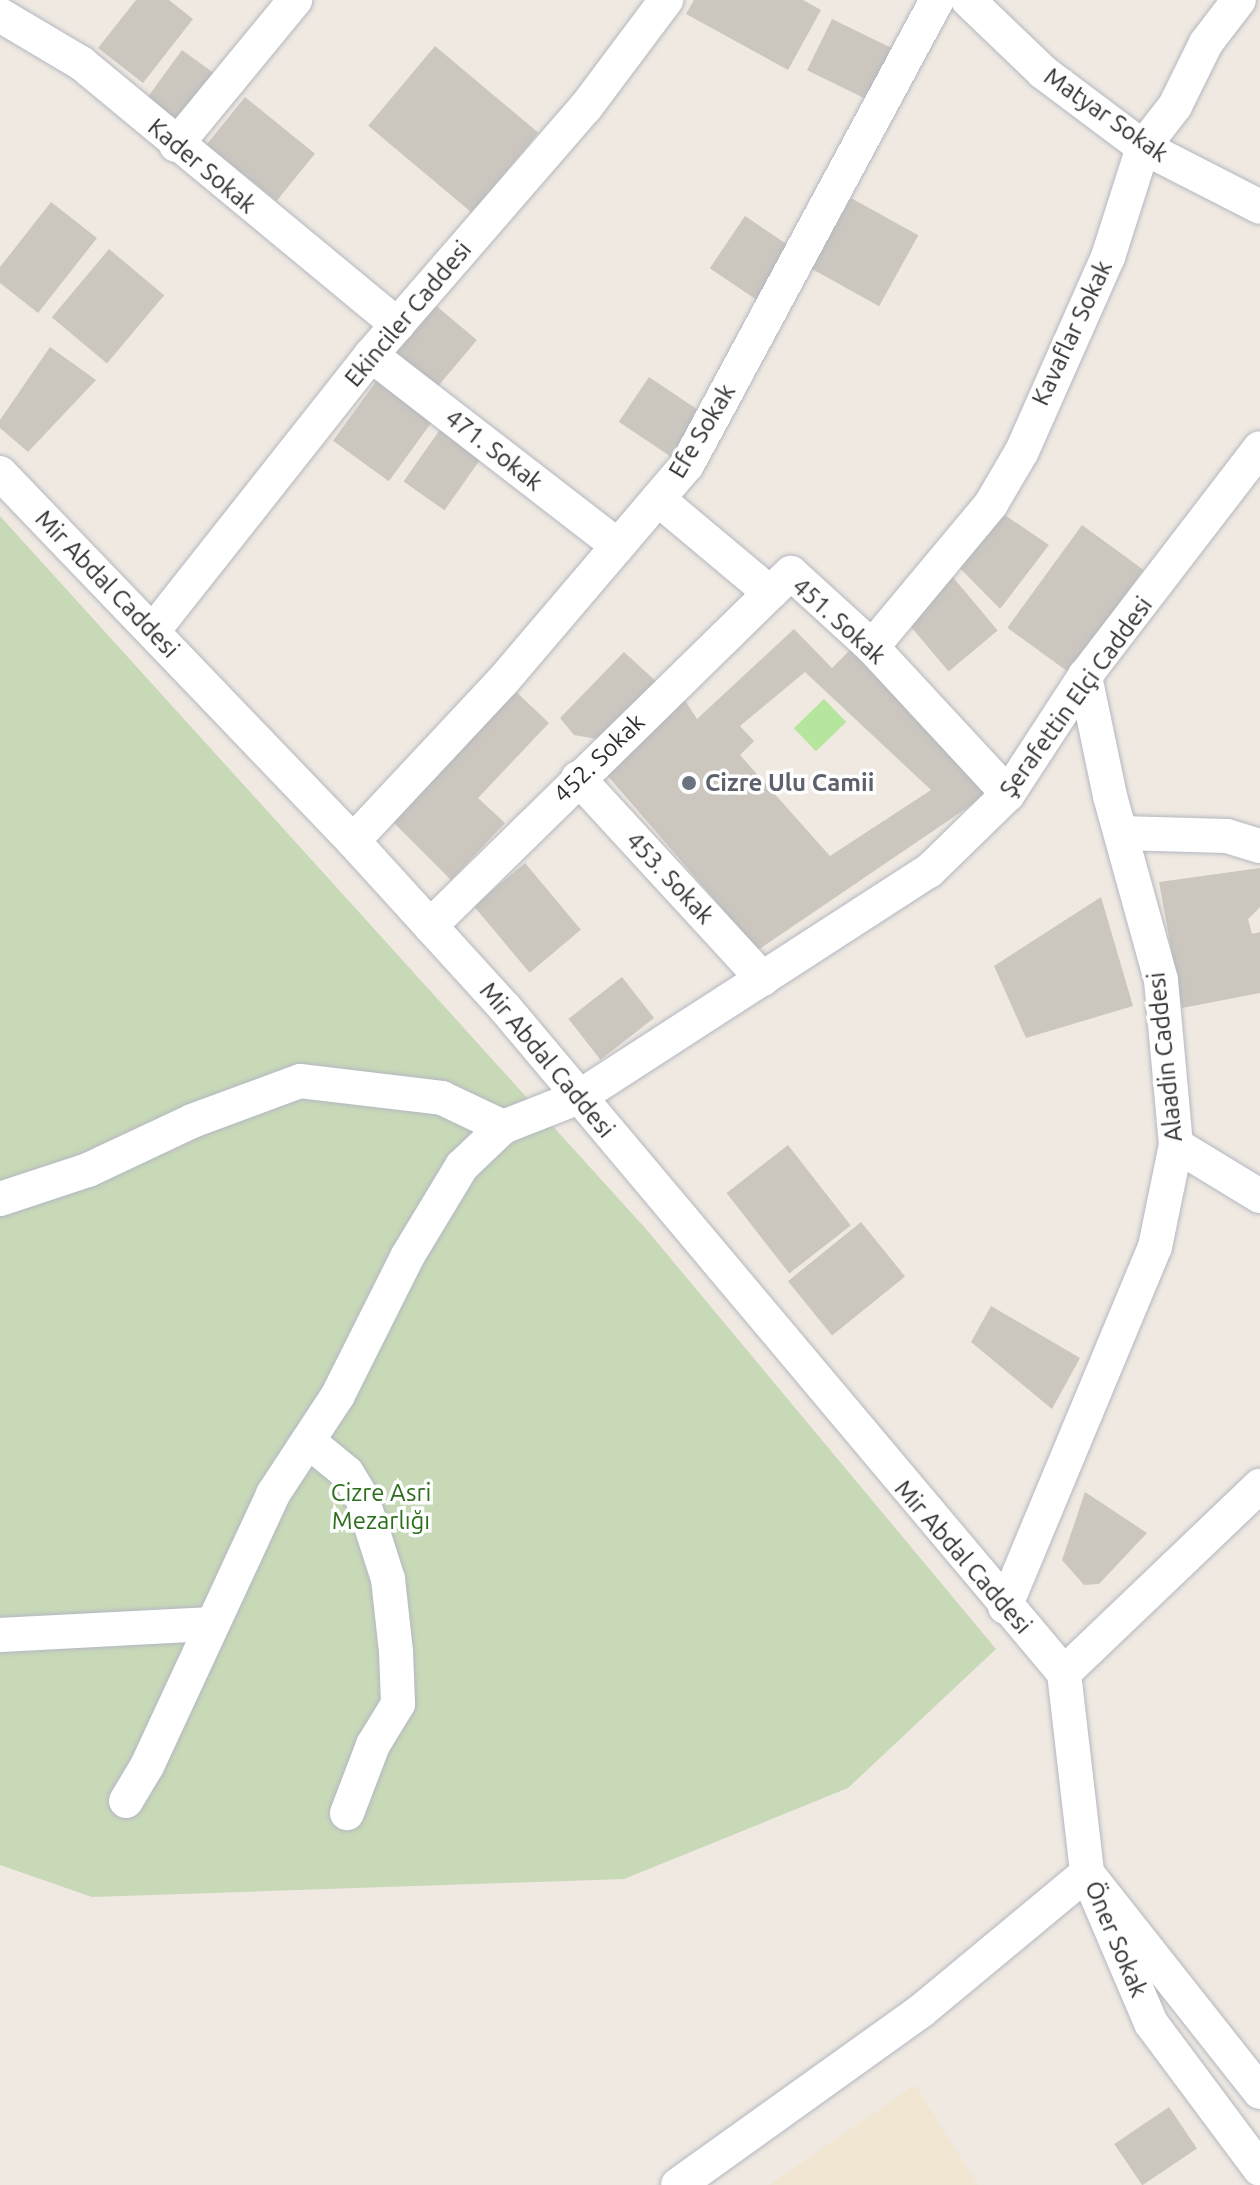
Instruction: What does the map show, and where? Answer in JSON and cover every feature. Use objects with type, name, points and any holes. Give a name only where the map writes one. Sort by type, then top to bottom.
[{"type":"street","points":[[176,145],[295,0]]},
{"type":"street","name":"Ekinciler Caddesi","points":[[153,631],[371,355],[586,107],[666,0]]},
{"type":"street","name":"Efe Sokak","points":[[353,841],[502,682],[687,465],[937,0]]},
{"type":"street","name":"Matyar Sokak","points":[[968,0],[1043,72],[1143,147],[1260,207]]},
{"type":"street","name":"Kavaflar Sokak","points":[[872,647],[991,504],[1022,451],[1108,257],[1143,147],[1175,106],[1206,43],[1239,0]]},
{"type":"street","name":"Kader Sokak","points":[[0,15],[81,63],[176,145],[398,325]]},
{"type":"street","name":"471. Sokak","points":[[371,355],[618,546]]},
{"type":"street","name":"Şerafettin Elçi Caddesi","points":[[503,1127],[579,1097],[929,871],[1008,794],[1085,676],[1260,448]]},
{"type":"street","name":"Mir Abdal Caddesi","points":[[0,473],[353,841],[430,926],[579,1097],[1005,1607],[1064,1673]]},
{"type":"street","name":"451. Sokak","points":[[658,499],[770,593],[791,573],[872,647],[1008,794]]},
{"type":"street","name":"452. Sokak","points":[[430,926],[770,593]]},
{"type":"street","name":"Alaadin Caddesi","points":[[1005,1607],[1155,1247],[1176,1145],[1161,980],[1121,833],[1085,676]]},
{"type":"street","name":"453. Sokak","points":[[578,778],[763,979]]},
{"type":"street","points":[[1121,833],[1227,836],[1260,846]]},
{"type":"street","points":[[0,1199],[88,1170],[192,1121],[300,1081],[442,1098],[503,1127],[462,1166],[308,1441],[273,1494],[210,1624],[147,1766],[126,1801]]},
{"type":"street","points":[[1176,1145],[1260,1196]]},
{"type":"street","points":[[308,1441],[347,1473],[362,1498],[388,1579],[396,1651],[398,1704],[373,1745],[347,1813]]},
{"type":"street","points":[[1064,1673],[1258,1494]]},
{"type":"street","points":[[0,1635],[210,1624]]},
{"type":"street","name":"Öner Sokak","points":[[1064,1673],[1087,1873],[1151,2023],[1260,2169]]},
{"type":"street","points":[[678,2185],[921,2011],[1087,1873],[1260,2092]]},
{"type":"shaded area","points":[[915,2085],[978,2185],[769,2185]]},
{"type":"green space","name":"Cizre Asri Mezarlığı","points":[[0,516],[646,1229],[996,1649],[848,1788],[624,1879],[92,1897],[0,1865]]},
{"type":"green space","points":[[824,699],[846,722],[816,751],[794,728]]},
{"type":"building","points":[[136,0],[169,0],[193,19],[143,83],[98,48]]},
{"type":"building","points":[[694,0],[803,0],[821,10],[788,70],[686,14]]},
{"type":"building","points":[[832,19],[900,52],[875,104],[807,70]]},
{"type":"building","points":[[435,46],[538,133],[472,212],[368,126]]},
{"type":"building","points":[[182,50],[219,77],[184,126],[147,99]]},
{"type":"building","points":[[245,97],[315,154],[277,201],[207,144]]},
{"type":"building","points":[[851,198],[918,235],[879,306],[812,269]]},
{"type":"building","points":[[51,202],[97,238],[38,313],[0,283],[0,267]]},
{"type":"building","points":[[745,216],[793,248],[758,301],[710,268]]},
{"type":"building","points":[[109,249],[164,295],[107,363],[52,317]]},
{"type":"building","points":[[434,304],[477,340],[434,391],[391,355]]},
{"type":"building","points":[[50,347],[96,380],[28,452],[0,428],[0,420]]},
{"type":"building","points":[[380,376],[436,417],[389,481],[333,441]]},
{"type":"building","points":[[649,377],[703,413],[673,458],[619,422]]},
{"type":"building","points":[[446,421],[487,450],[445,510],[404,482]]},
{"type":"building","points":[[996,509],[1049,545],[1000,609],[955,563]]},
{"type":"building","points":[[1082,525],[1143,570],[1069,672],[1007,628]]},
{"type":"building","points":[[952,576],[998,630],[949,672],[903,617]]},
{"type":"building","name":"Cizre Ulu Camii","points":[[794,629],[832,668],[850,650],[989,793],[758,950],[607,775],[681,694],[697,719]],"holes":[[[805,672],[931,790],[830,856],[740,755],[754,741],[740,726]]]},
{"type":"building","points":[[624,652],[659,684],[603,740],[574,735],[560,718]]},
{"type":"building","points":[[511,687],[549,723],[478,798],[505,823],[451,880],[390,819]]},
{"type":"building","points":[[525,863],[581,930],[530,973],[474,906]]},
{"type":"building","points":[[1260,868],[1260,907],[1248,919],[1252,934],[1260,932],[1260,993],[1182,1008],[1159,882]]},
{"type":"building","points":[[1101,897],[1133,1006],[1026,1038],[994,966]]},
{"type":"building","points":[[622,977],[654,1018],[600,1060],[568,1019]]},
{"type":"building","points":[[788,1145],[851,1225],[789,1273],[727,1193]]},
{"type":"building","points":[[861,1222],[905,1276],[832,1336],[788,1281]]},
{"type":"building","points":[[991,1306],[1080,1358],[1052,1409],[971,1342]]},
{"type":"building","points":[[1085,1492],[1147,1533],[1099,1584],[1084,1585],[1062,1560]]},
{"type":"building","points":[[1169,2107],[1197,2148],[1142,2185],[1114,2144]]},
{"type":"place","name":"Cizre Ulu Camii","points":[[689,783]]}]
